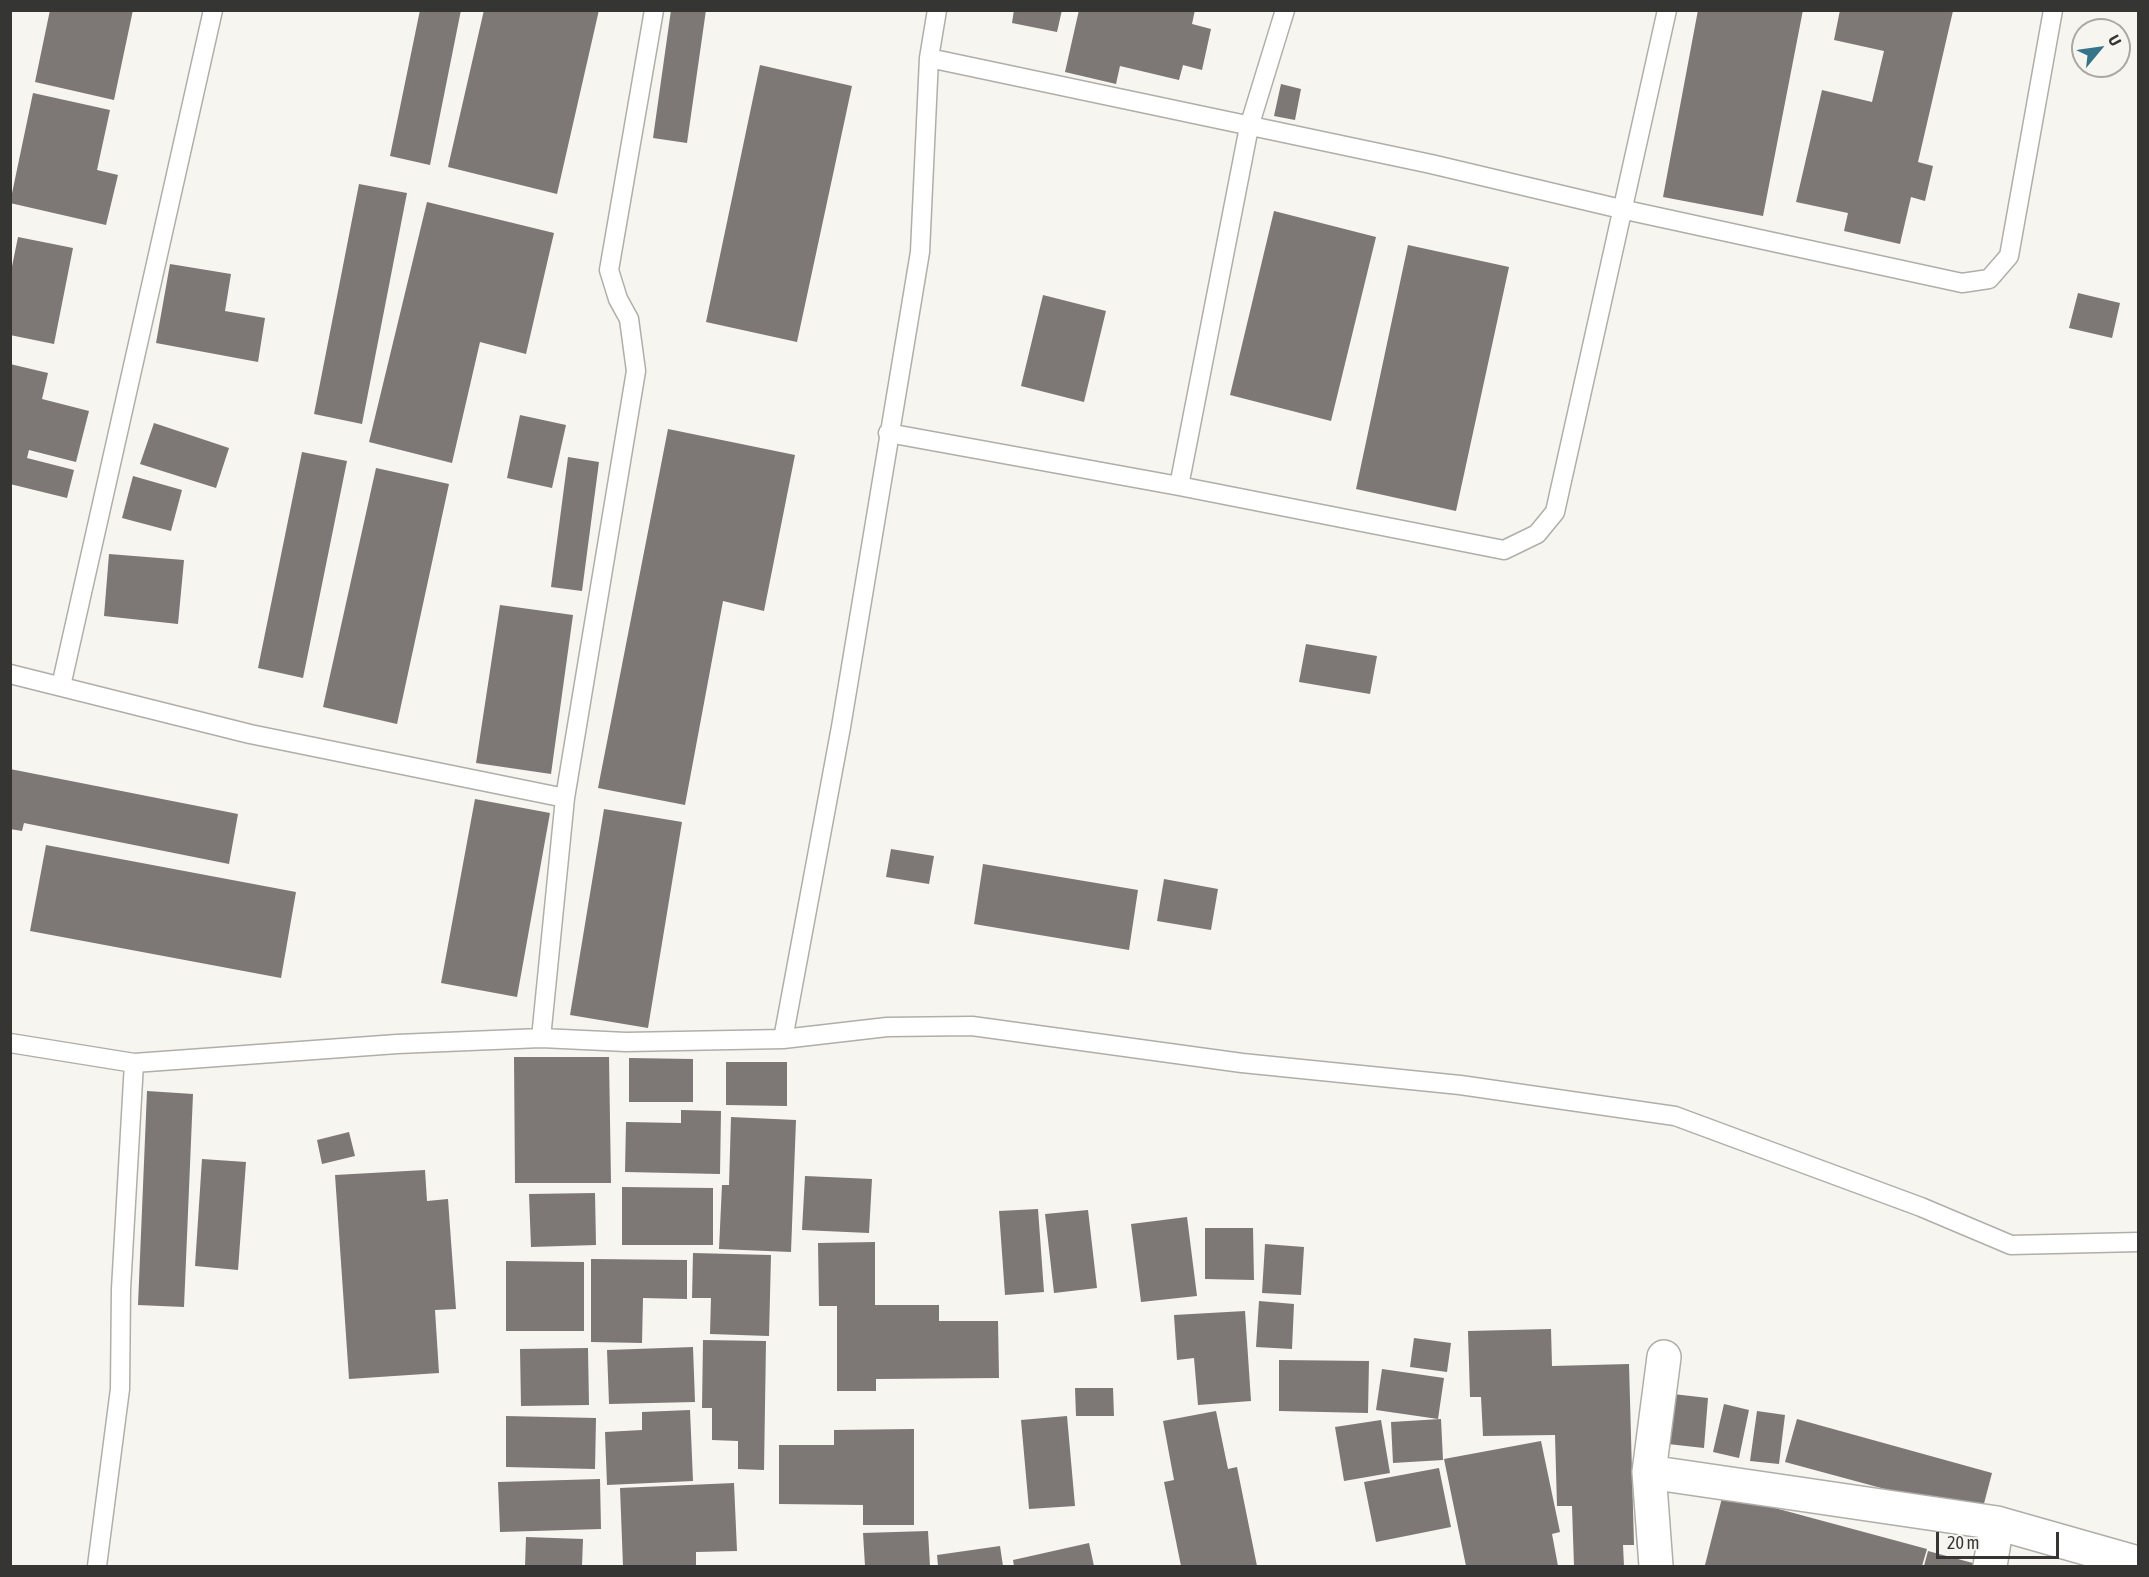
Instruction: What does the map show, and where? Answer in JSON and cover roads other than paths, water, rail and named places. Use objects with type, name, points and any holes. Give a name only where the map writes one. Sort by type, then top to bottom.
[{"type":"street","points":[[1656,1566],[1648,1472],[1664,1357]]},
{"type":"street","points":[[1648,1472],[1997,1522],[2139,1563]]},
{"type":"street","points":[[1990,1566],[1997,1522]]},
{"type":"lane","points":[[61,686],[213,10]]},
{"type":"lane","points":[[541,1038],[565,798],[636,371],[629,319],[618,299],[609,270],[654,10]]},
{"type":"lane","points":[[783,1039],[841,727],[888,433],[920,252],[929,58],[937,10]]},
{"type":"lane","points":[[1179,486],[1250,127],[1285,10]]},
{"type":"lane","points":[[888,433],[1179,486],[1504,550],[1537,534],[1555,512],[1667,10]]},
{"type":"lane","points":[[929,58],[1109,94],[1250,127],[1431,164],[1621,209],[1962,283],[1989,279],[2009,256],[2054,10]]},
{"type":"lane","points":[[10,674],[250,734],[565,798]]},
{"type":"lane","points":[[10,1043],[134,1063],[397,1044],[541,1038],[626,1042],[783,1039],[887,1027],[972,1026],[1242,1063],[1460,1085],[1675,1116],[1922,1207],[2012,1245],[2139,1242]]},
{"type":"lane","points":[[97,1566],[120,1389],[121,1289],[134,1063]]}]
